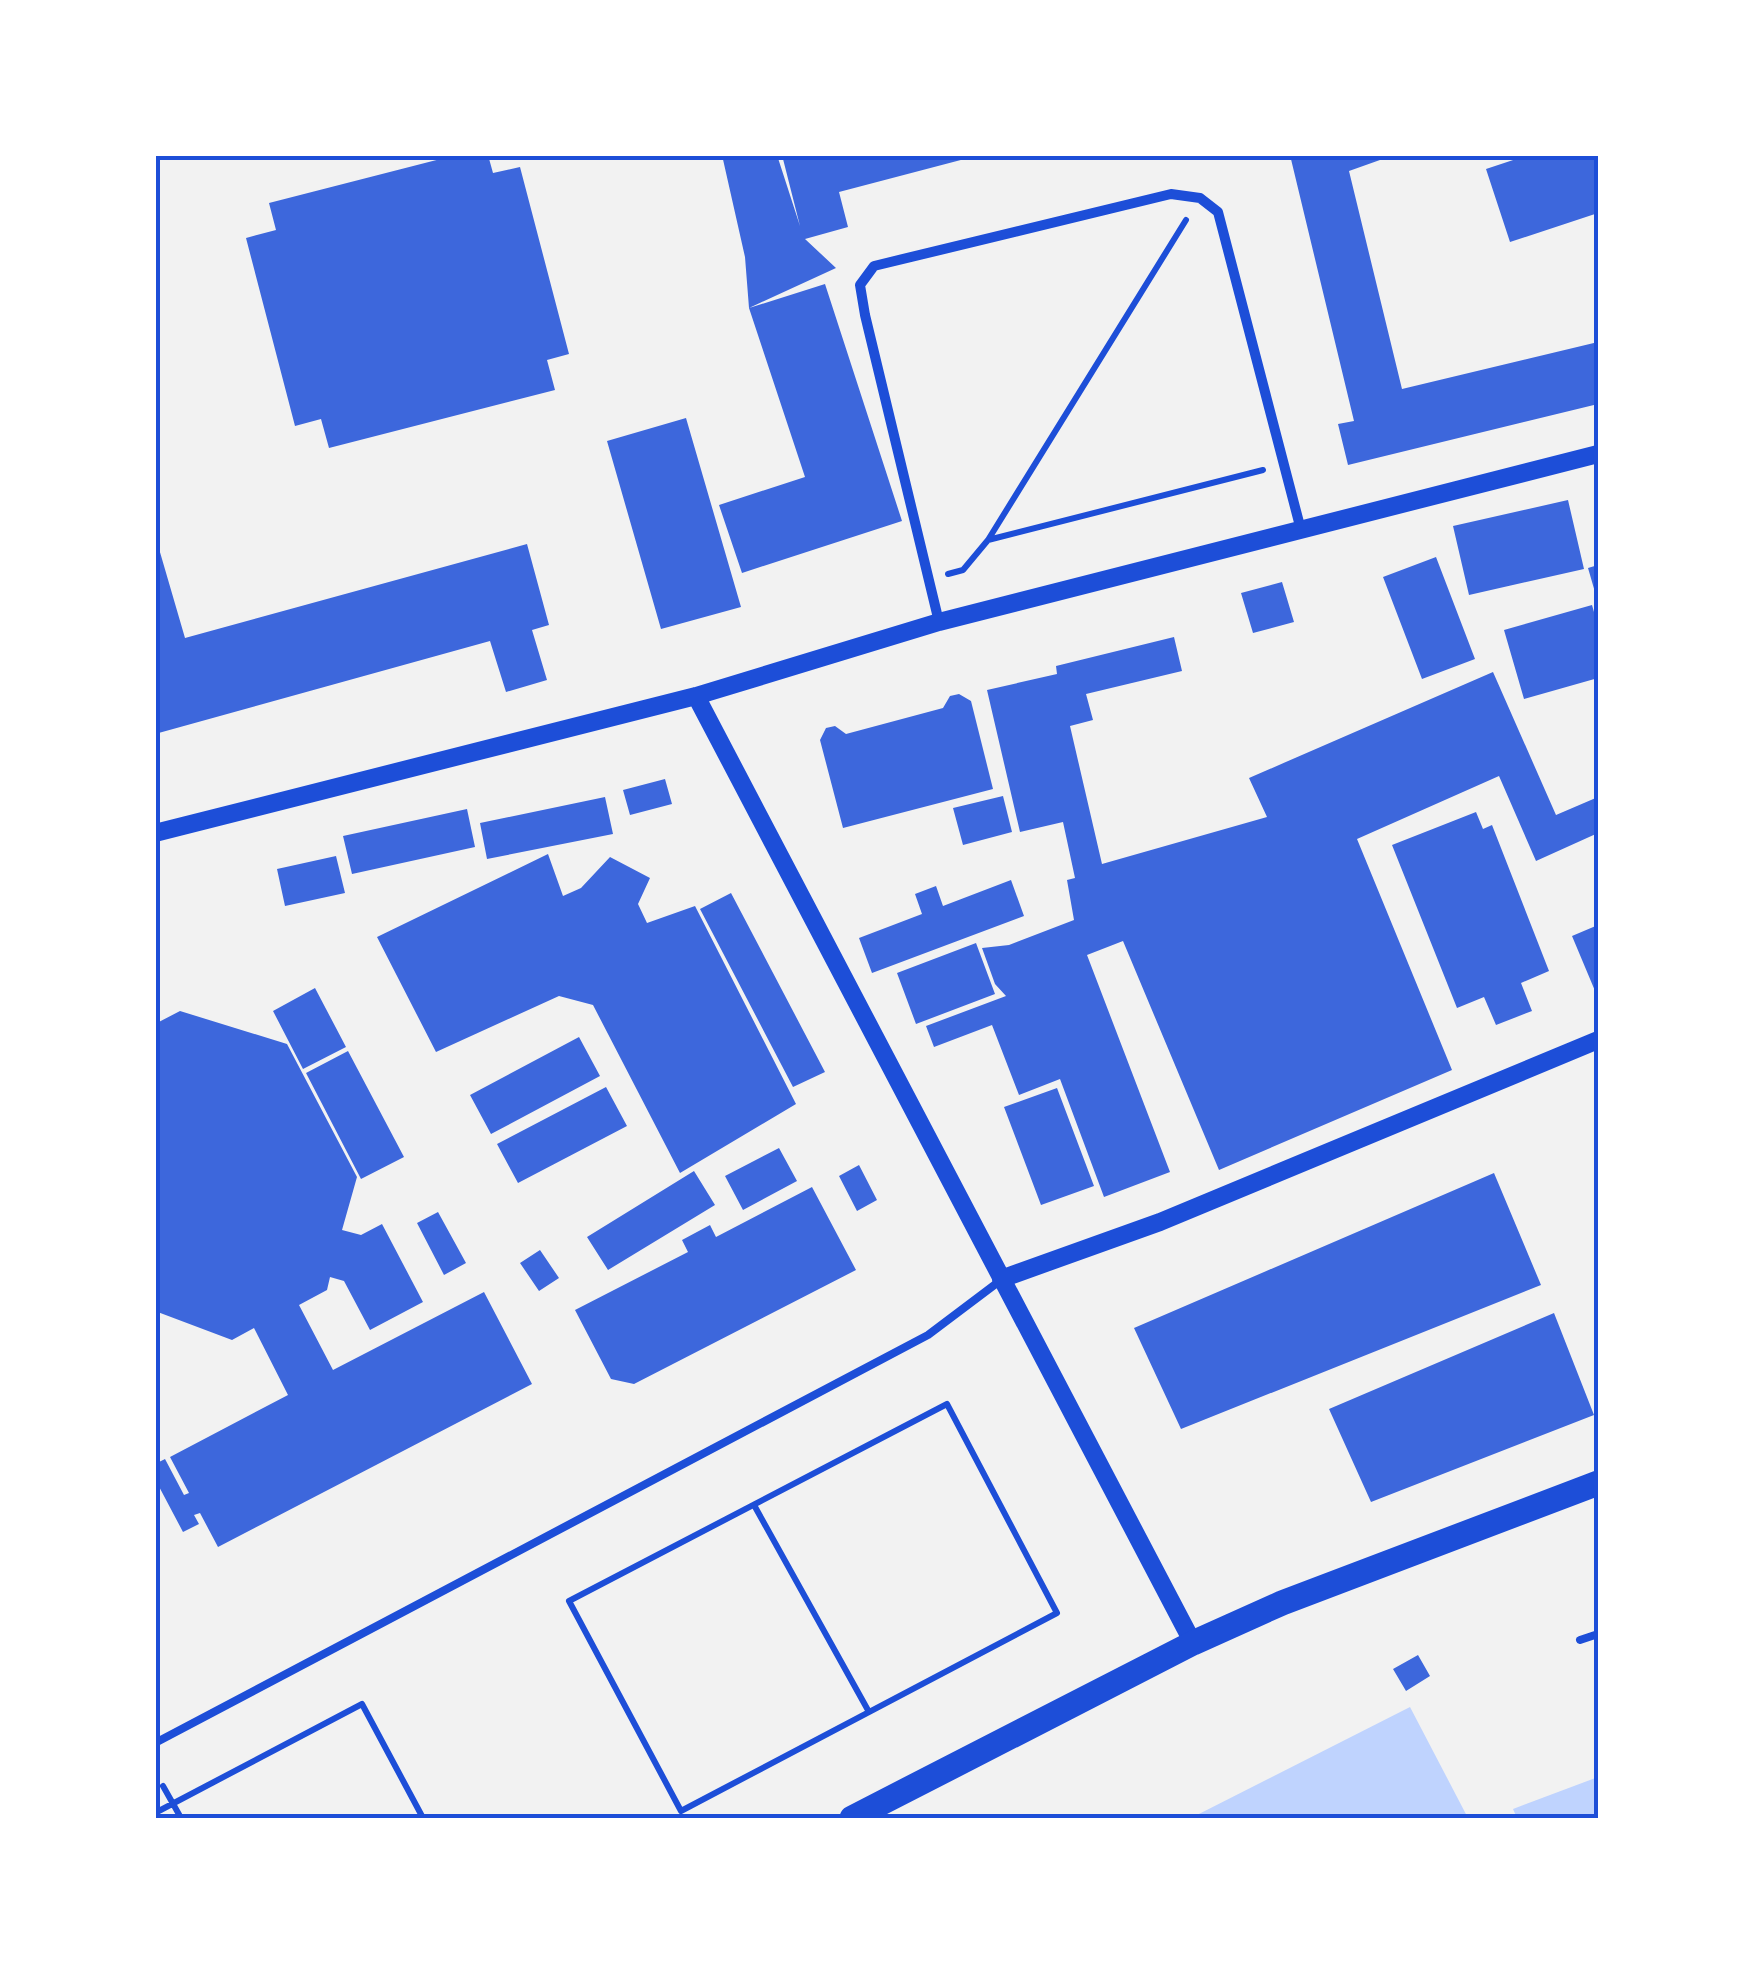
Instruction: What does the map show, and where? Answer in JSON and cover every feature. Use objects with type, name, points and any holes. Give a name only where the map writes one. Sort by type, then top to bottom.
[{"type":"main road","points":[[852,1818],[1194,1643],[1282,1604],[1598,1483]]},
{"type":"street","points":[[939,622],[860,285],[874,266],[1171,194],[1200,198],[1218,212],[1301,531]]},
{"type":"street","points":[[155,832],[696,696],[939,622],[1598,454]]},
{"type":"street","points":[[696,696],[1194,1643]]},
{"type":"street","points":[[1001,1280],[1160,1222],[1598,1040]]},
{"type":"lane","points":[[155,1743],[928,1334],[1001,1280]]},
{"type":"lane","points":[[1580,1640],[1598,1634]]},
{"type":"path","points":[[930,579],[963,570],[988,540],[1200,198]]},
{"type":"path","points":[[988,540],[1283,465]]},
{"type":"path","points":[[946,1404],[1057,1613],[681,1810],[570,1602],[754,1505],[946,1404]]},
{"type":"path","points":[[754,1505],[869,1712]]},
{"type":"path","points":[[155,1813],[362,1704],[423,1818]]},
{"type":"path","points":[[163,1786],[181,1818]]},
{"type":"water","points":[[1410,1707],[1468,1818],[1191,1818]]},
{"type":"water","points":[[1598,1777],[1598,1818],[1517,1818],[1513,1809]]},
{"type":"building","points":[[456,155],[488,155],[493,173],[520,167],[569,354],[547,360],[555,390],[329,448],[321,419],[295,426],[246,238],[276,230],[269,203]]},
{"type":"building","points":[[722,155],[777,155],[800,226],[782,155],[976,156],[839,192],[848,227],[805,239],[836,268],[749,308],[745,257]]},
{"type":"building","points":[[1290,155],[1394,155],[1349,171],[1402,389],[1598,342],[1598,404],[1348,465],[1338,424],[1354,421]]},
{"type":"building","points":[[1528,155],[1598,155],[1598,213],[1510,242],[1486,169]]},
{"type":"building","points":[[825,284],[902,521],[742,573],[719,505],[805,477],[749,308]]},
{"type":"building","points":[[686,418],[741,607],[661,629],[607,441]]},
{"type":"building","points":[[1568,500],[1584,569],[1469,595],[1453,526]]},
{"type":"building","points":[[155,535],[185,638],[527,544],[549,625],[532,630],[547,680],[506,692],[490,641],[155,734]]},
{"type":"building","points":[[1436,557],[1475,659],[1422,679],[1383,577]]},
{"type":"building","points":[[1598,565],[1598,599],[1597,599],[1588,568]]},
{"type":"building","points":[[1282,582],[1294,622],[1253,633],[1241,593]]},
{"type":"building","points":[[1592,605],[1598,626],[1598,678],[1524,699],[1504,630]]},
{"type":"building","points":[[1174,637],[1182,671],[1086,694],[1093,720],[1070,726],[1102,864],[1267,817],[1249,778],[1493,672],[1556,815],[1598,797],[1598,833],[1536,861],[1499,776],[1357,839],[1452,1070],[1219,1170],[1123,941],[1087,955],[1170,1172],[1104,1197],[1060,1079],[1019,1095],[992,1025],[934,1047],[926,1026],[1006,996],[995,984],[982,948],[1009,945],[1074,920],[1067,880],[1075,878],[1063,822],[1020,832],[987,690],[1057,674],[1056,666]]},
{"type":"building","points":[[959,694],[971,701],[993,789],[843,828],[820,740],[826,728],[835,726],[846,734],[943,708],[950,696]]},
{"type":"building","points":[[665,779],[672,804],[630,815],[623,790]]},
{"type":"building","points":[[1003,796],[1012,832],[963,845],[953,808]]},
{"type":"building","points":[[605,797],[613,834],[487,859],[480,823]]},
{"type":"building","points":[[467,809],[475,847],[352,874],[343,836]]},
{"type":"building","points":[[1476,812],[1483,829],[1492,825],[1549,971],[1521,983],[1532,1011],[1496,1025],[1484,997],[1457,1008],[1392,845]]},
{"type":"building","points":[[548,854],[563,896],[581,888],[610,857],[650,878],[638,904],[647,923],[695,906],[796,1104],[680,1173],[593,1005],[559,996],[436,1052],[377,937]]},
{"type":"building","points":[[336,856],[345,893],[285,906],[277,869]]},
{"type":"building","points":[[1011,880],[1024,916],[872,973],[859,938],[922,914],[915,894],[936,886],[943,906]]},
{"type":"building","points":[[731,893],[825,1072],[793,1087],[700,909]]},
{"type":"building","points":[[1598,925],[1598,998],[1572,936]]},
{"type":"building","points":[[976,943],[995,994],[916,1024],[897,973]]},
{"type":"building","points":[[315,988],[346,1047],[303,1069],[273,1011]]},
{"type":"building","points":[[180,1011],[287,1044],[357,1177],[342,1230],[361,1235],[382,1224],[423,1302],[370,1330],[344,1281],[330,1277],[327,1290],[299,1305],[333,1370],[484,1292],[532,1384],[218,1547],[200,1513],[194,1515],[199,1524],[183,1532],[155,1479],[155,1464],[165,1459],[184,1495],[189,1493],[170,1457],[288,1395],[254,1328],[232,1340],[155,1311],[155,1024]]},
{"type":"building","points":[[579,1037],[600,1076],[491,1134],[470,1095]]},
{"type":"building","points":[[348,1051],[404,1157],[361,1179],[306,1073]]},
{"type":"building","points":[[606,1087],[627,1126],[518,1183],[497,1144]]},
{"type":"building","points":[[1057,1088],[1094,1186],[1041,1205],[1004,1107]]},
{"type":"building","points":[[779,1148],[797,1181],[743,1210],[725,1176]]},
{"type":"building","points":[[859,1165],[877,1200],[857,1211],[839,1176]]},
{"type":"building","points":[[694,1171],[715,1205],[608,1270],[587,1237]]},
{"type":"building","points":[[1494,1173],[1541,1285],[1181,1429],[1134,1328]]},
{"type":"building","points":[[812,1187],[856,1270],[634,1384],[611,1379],[575,1310],[688,1252],[682,1240],[710,1225],[716,1237]]},
{"type":"building","points":[[438,1212],[466,1263],[444,1275],[417,1223]]},
{"type":"building","points":[[540,1250],[559,1278],[539,1291],[520,1263]]},
{"type":"building","points":[[1554,1313],[1594,1415],[1371,1502],[1329,1409]]},
{"type":"building","points":[[1418,1655],[1430,1676],[1406,1691],[1393,1669]]}]
